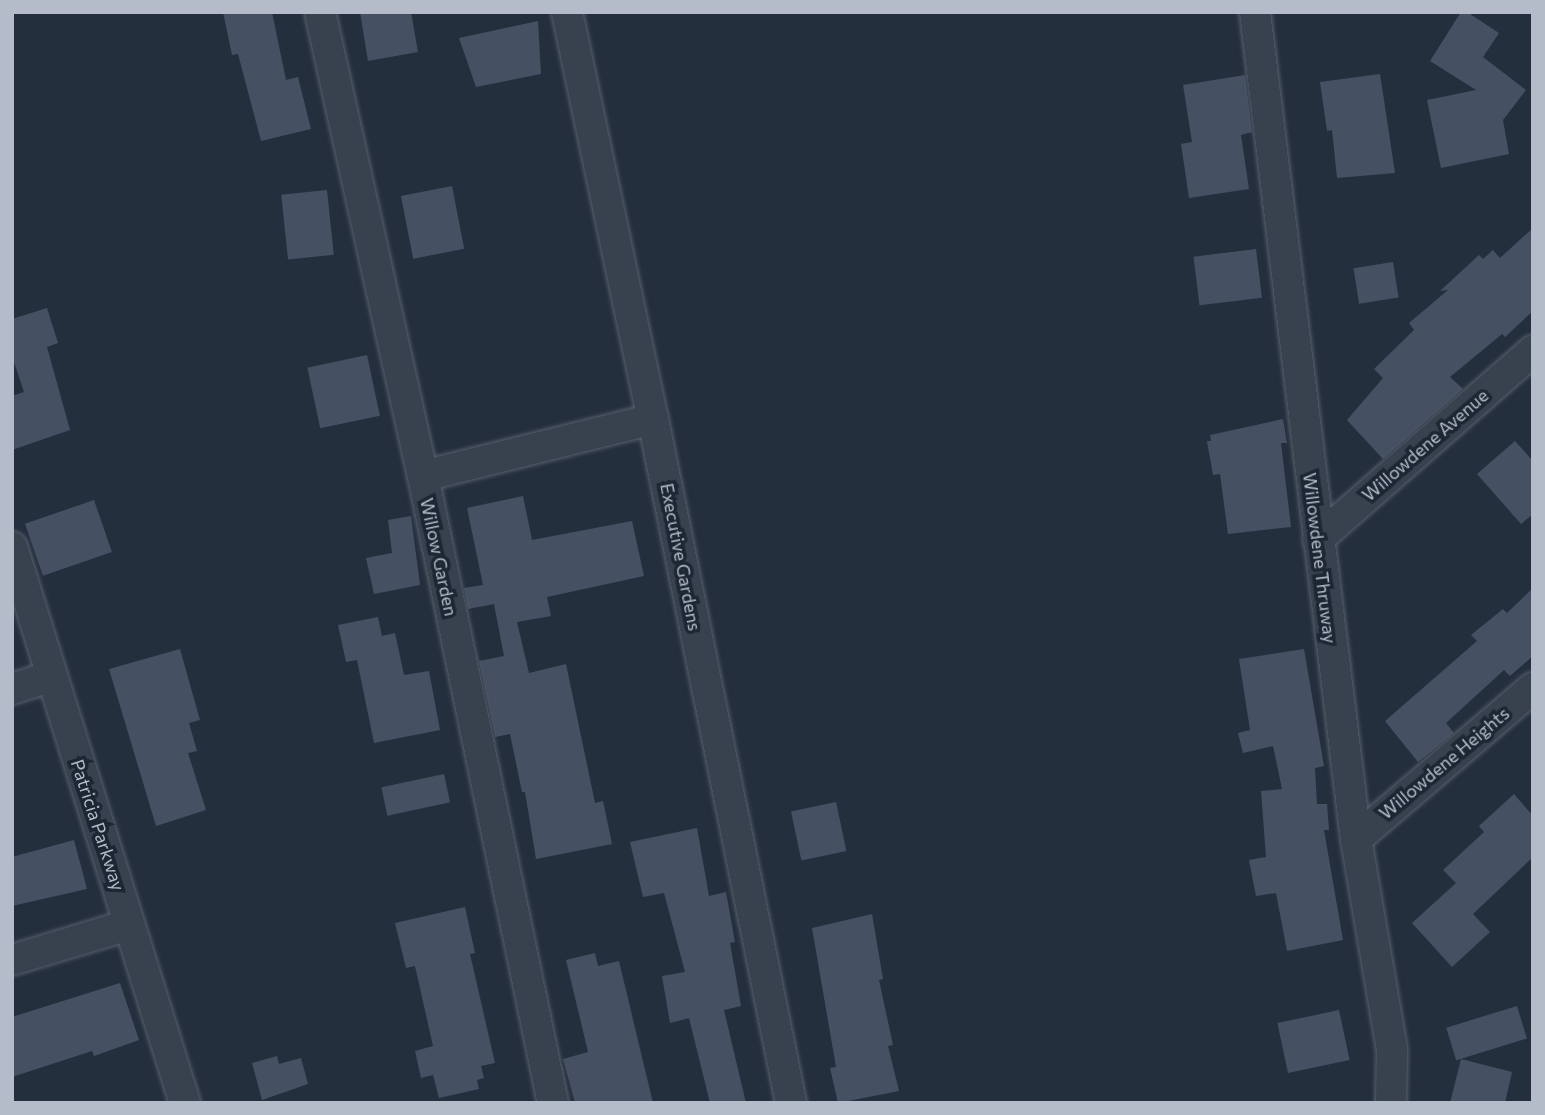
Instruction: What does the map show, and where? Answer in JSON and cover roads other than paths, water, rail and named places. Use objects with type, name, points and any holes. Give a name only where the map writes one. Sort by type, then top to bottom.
[{"type":"street","name":"Willow Garden","points":[[320,12],[423,477],[553,1103]]},
{"type":"street","name":"Executive Gardens","points":[[567,12],[653,419],[791,1103]]},
{"type":"street","name":"Willowdene Thruway","points":[[1255,12],[1356,839],[1392,1050],[1391,1103]]},
{"type":"street","name":"Willowdene Avenue","points":[[1318,539],[1533,351]]},
{"type":"street","points":[[423,477],[653,419]]},
{"type":"street","name":"Patricia Parkway","points":[[12,547],[50,677],[185,1103]]},
{"type":"street","points":[[12,689],[50,677]]},
{"type":"street","name":"Willowdene Heights","points":[[1356,839],[1533,688]]},
{"type":"street","points":[[12,960],[129,925]]}]
